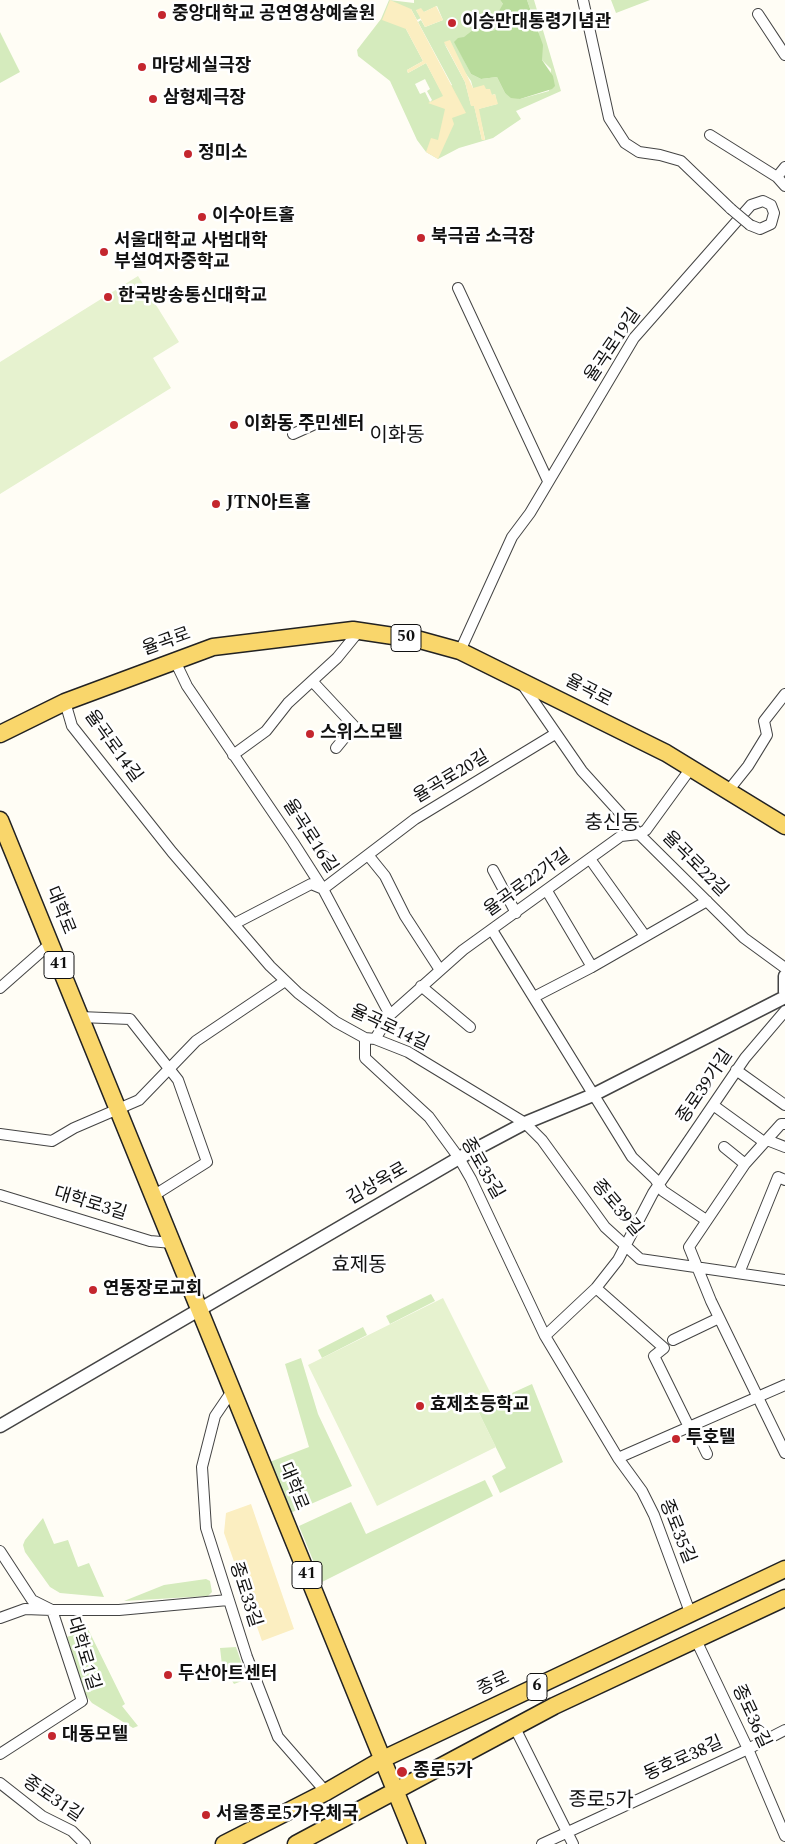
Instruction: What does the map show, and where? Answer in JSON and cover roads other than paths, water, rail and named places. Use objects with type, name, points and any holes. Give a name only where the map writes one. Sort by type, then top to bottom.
[{"type":"main road","name":"율곡로","points":[[0,734],[65,702],[214,647],[359,631],[420,640],[460,650],[666,753],[785,826]]},
{"type":"main road","name":"대학로","points":[[0,820],[395,1792]]},
{"type":"main road","name":"종로","points":[[224,1844],[326,1792],[383,1759],[692,1615],[785,1569]]},
{"type":"main road","name":"6","points":[[296,1844],[514,1726],[785,1598]]},
{"type":"main road","name":"41","points":[[395,1792],[417,1844]]},
{"type":"street","name":"율곡로19길","points":[[460,650],[512,536],[530,513],[634,338],[751,205],[758,201],[771,205],[774,212],[771,224],[760,229],[750,225],[731,209],[681,161],[639,152],[625,143],[609,118],[582,0]]},
{"type":"street","points":[[758,14],[785,55]]},
{"type":"street","points":[[710,135],[777,177],[785,186]]},
{"type":"street","points":[[777,177],[785,167]]},
{"type":"street","points":[[458,288],[548,480]]},
{"type":"street","points":[[293,434],[324,420]]},
{"type":"street","points":[[233,755],[266,731],[288,703],[337,658],[359,631]]},
{"type":"street","name":"율곡로16길","points":[[175,661],[187,686],[323,889],[390,1015]]},
{"type":"street","name":"율곡로22길","points":[[519,680],[582,771],[639,834],[744,938],[785,968]]},
{"type":"street","points":[[312,681],[354,726],[336,748]]},
{"type":"street","points":[[728,791],[748,766],[767,735],[764,721],[785,694]]},
{"type":"street","name":"율곡로14길","points":[[65,702],[72,726],[172,852],[285,981],[336,1022],[370,1038],[408,1052],[525,1123]]},
{"type":"street","name":"율곡로20길","points":[[323,889],[415,819],[555,734]]},
{"type":"street","points":[[639,834],[646,830],[691,768]]},
{"type":"street","name":"율곡로22가길","points":[[390,1015],[440,970],[621,836],[639,834]]},
{"type":"street","points":[[368,855],[385,876],[405,916],[440,970]]},
{"type":"street","points":[[590,859],[645,936]]},
{"type":"street","points":[[493,870],[516,913]]},
{"type":"street","points":[[234,924],[311,884],[323,889]]},
{"type":"street","points":[[547,890],[592,967]]},
{"type":"street","points":[[534,997],[592,967],[707,900]]},
{"type":"street","points":[[492,930],[632,1157],[663,1191],[706,1220]]},
{"type":"street","points":[[0,988],[51,944]]},
{"type":"street","points":[[785,976],[785,992]]},
{"type":"street","points":[[0,1134],[52,1142],[74,1128],[139,1100],[196,1041],[285,981]]},
{"type":"street","points":[[421,986],[470,1027]]},
{"type":"street","name":"김상옥로","points":[[0,1426],[459,1158],[525,1123],[593,1095],[785,998]]},
{"type":"street","name":"종로39가길","points":[[625,1247],[659,1185],[736,1070],[785,1011]]},
{"type":"street","points":[[370,1038],[390,1015]]},
{"type":"street","points":[[80,1017],[130,1019],[178,1080],[207,1162],[153,1196]]},
{"type":"street","name":"종로35길","points":[[370,1038],[365,1058],[429,1117],[459,1158],[545,1336],[618,1458],[642,1491],[654,1515],[692,1615]]},
{"type":"street","points":[[736,1070],[785,1105]]},
{"type":"street","points":[[713,1105],[765,1141],[785,1147]]},
{"type":"street","name":"종로39길","points":[[525,1123],[542,1140],[605,1227],[640,1259],[785,1280]]},
{"type":"street","points":[[785,1124],[781,1124],[745,1164],[689,1248],[719,1318],[785,1453]]},
{"type":"street","points":[[724,1146],[745,1164]]},
{"type":"street","points":[[739,1273],[778,1177],[785,1180]]},
{"type":"street","name":"대학로3길","points":[[0,1195],[150,1241],[172,1243]]},
{"type":"street","points":[[545,1336],[596,1288],[625,1247]]},
{"type":"street","points":[[596,1288],[664,1348],[654,1356],[707,1454]]},
{"type":"street","points":[[673,1340],[719,1318]]},
{"type":"street","points":[[618,1458],[785,1385]]},
{"type":"street","name":"종로33길","points":[[232,1391],[215,1416],[202,1468],[206,1528],[247,1657],[278,1737],[326,1792]]},
{"type":"street","points":[[0,1551],[32,1600],[52,1610]]},
{"type":"street","points":[[0,1618],[25,1609],[119,1610],[228,1600]]},
{"type":"street","name":"대학로1길","points":[[0,1754],[82,1701],[52,1610]]},
{"type":"street","name":"종로36길","points":[[696,1640],[748,1749],[785,1836]]},
{"type":"street","points":[[514,1726],[573,1844]]},
{"type":"street","name":"동호로38길","points":[[542,1844],[785,1730]]},
{"type":"street","name":"종로31길","points":[[0,1783],[42,1816],[72,1832],[85,1844]]},
{"type":"place","name":"중앙대학교 공연영상예술원","points":[[162,15]]},
{"type":"place","name":"이승만대통령기념관","points":[[452,23]]},
{"type":"place","name":"마당세실극장","points":[[142,67]]},
{"type":"place","name":"삼형제극장","points":[[153,99]]},
{"type":"place","name":"정미소","points":[[188,154]]},
{"type":"place","name":"이수아트홀","points":[[202,217]]},
{"type":"place","name":"북극곰 소극장","points":[[421,238]]},
{"type":"place","name":"서울대학교 사범대학 부설여자중학교","points":[[104,252]]},
{"type":"place","name":"한국방송통신대학교","points":[[108,297]]},
{"type":"place","name":"이화동 주민센터","points":[[234,425]]},
{"type":"place","name":"JTN아트홀","points":[[216,504]]},
{"type":"place","name":"스위스모텔","points":[[310,734]]},
{"type":"place","name":"연동장로교회","points":[[93,1290]]},
{"type":"place","name":"효제초등학교","points":[[420,1406]]},
{"type":"place","name":"투호텔","points":[[676,1439]]},
{"type":"place","name":"두산아트센터","points":[[168,1675]]},
{"type":"place","name":"대동모텔","points":[[52,1736]]},
{"type":"place","name":"종로5가","points":[[402,1772]]},
{"type":"place","name":"서울종로5가우체국","points":[[206,1815]]},
{"type":"district","name":"이화동","points":[[397,437]]},
{"type":"district","name":"충신동","points":[[612,825]]},
{"type":"district","name":"효제동","points":[[359,1267]]},
{"type":"district","name":"종로5가","points":[[601,1802]]}]
